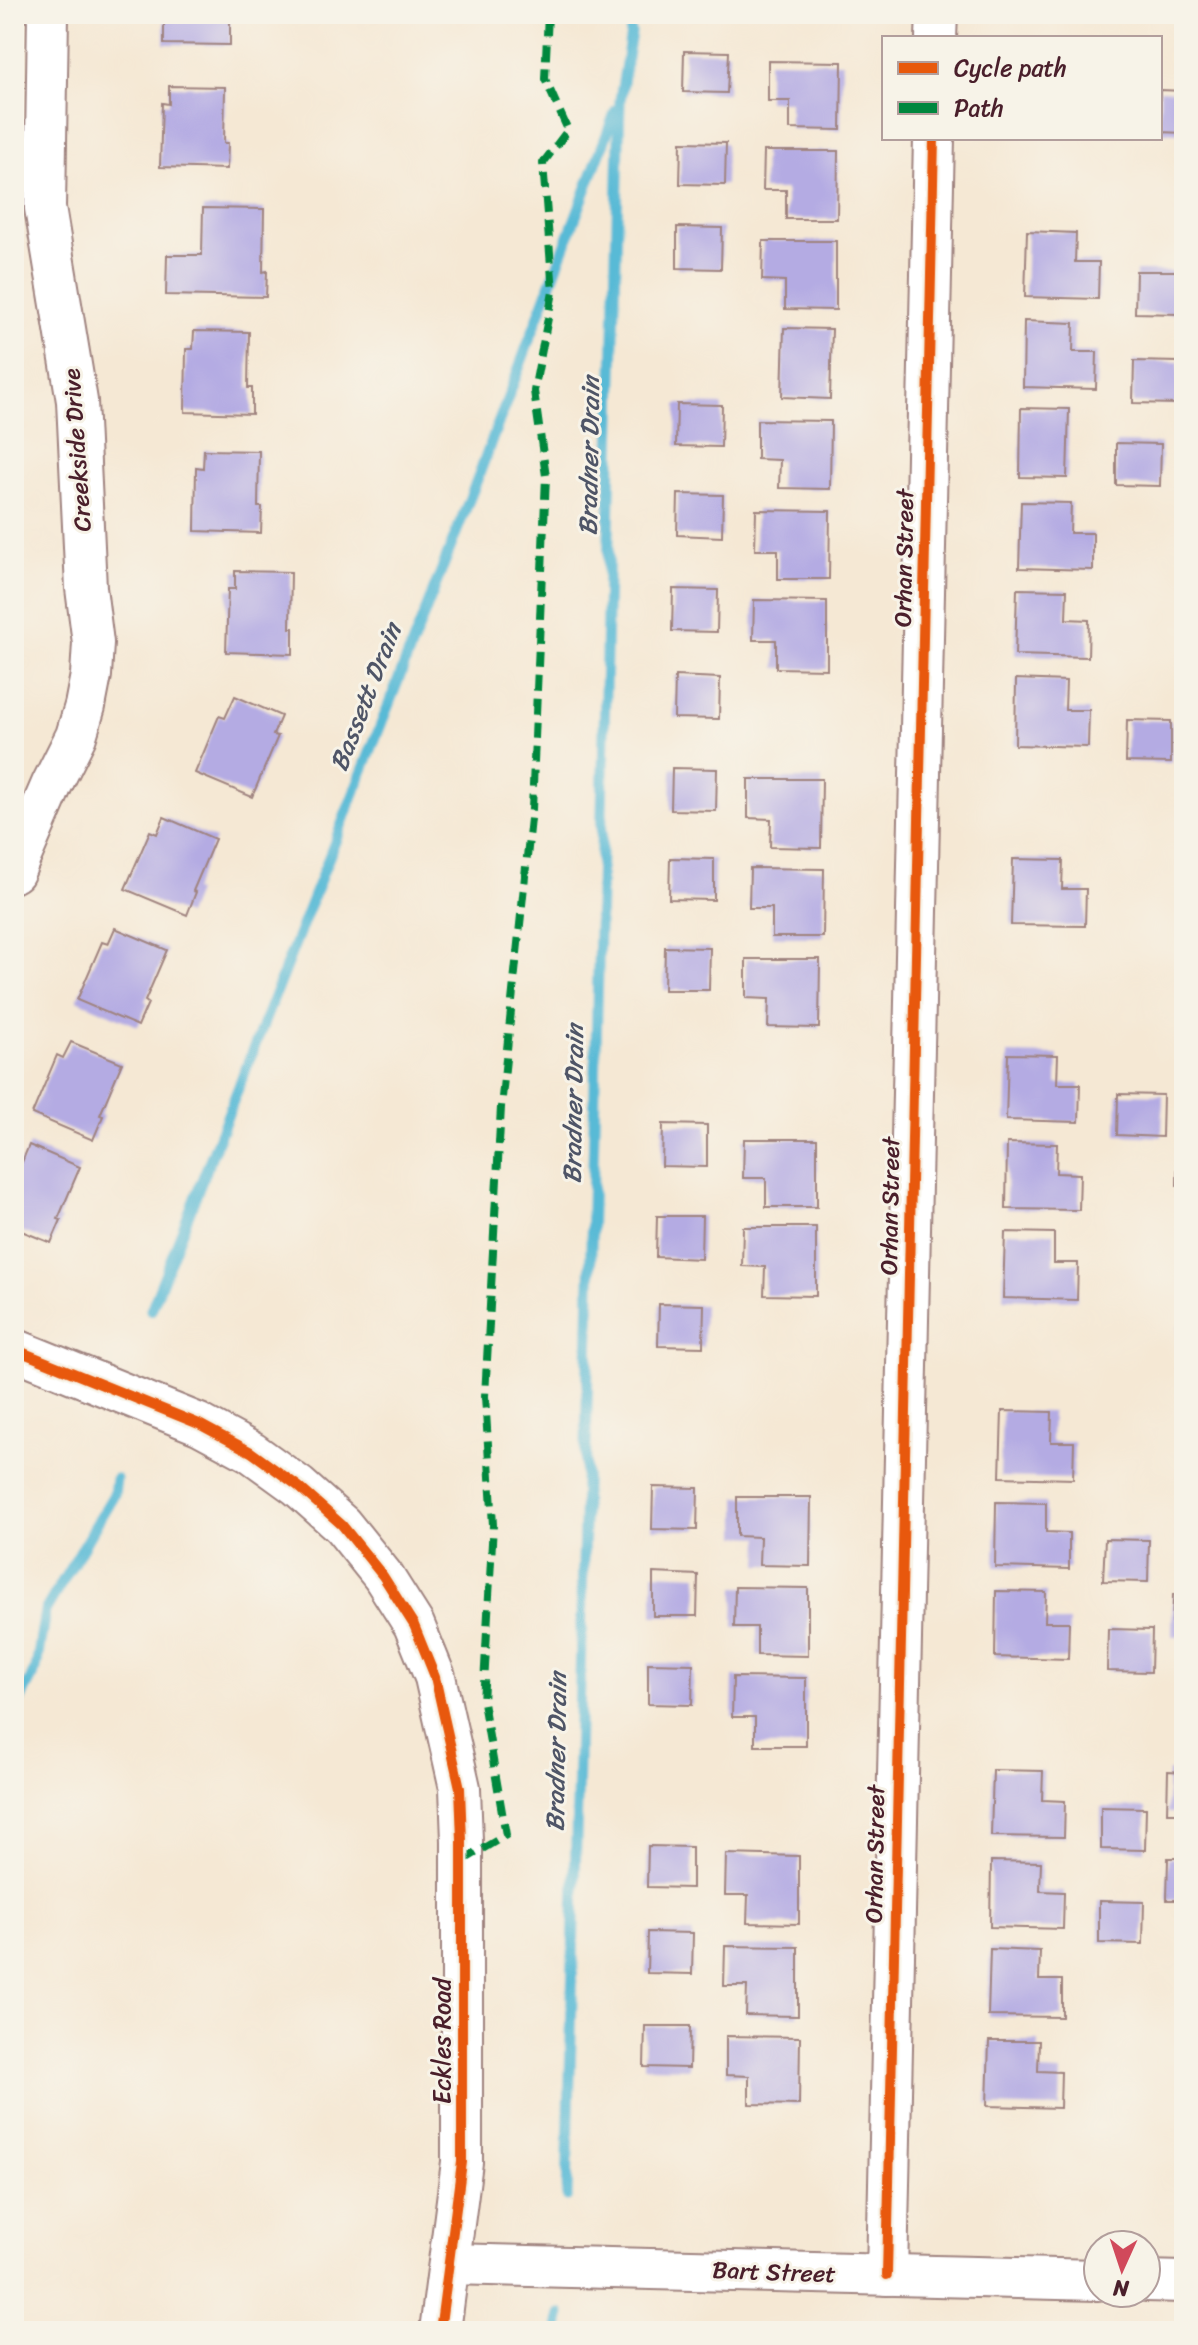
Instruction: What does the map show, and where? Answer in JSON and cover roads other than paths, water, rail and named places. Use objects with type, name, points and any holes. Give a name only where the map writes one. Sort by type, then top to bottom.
[{"type":"street","name":"Creekside Drive","points":[[14,872],[76,736],[88,690],[93,643],[86,588],[77,401],[45,208],[48,14]]},
{"type":"street","points":[[936,36],[937,14]]},
{"type":"street","name":"Orhan Street","points":[[887,2275],[934,140]]},
{"type":"street","name":"Eckles Road","points":[[14,1349],[212,1431],[251,1452],[298,1486],[342,1525],[383,1576],[414,1625],[435,1677],[460,1788],[462,2162],[440,2331]]},
{"type":"street","name":"Bart Street","points":[[450,2264],[1082,2280]]},
{"type":"street","points":[[1162,2281],[1184,2282]]},
{"type":"waterway","name":"Bradner Drain","points":[[567,2196],[620,100],[631,33],[628,14]]},
{"type":"waterway","name":"Bassett Drain","points":[[151,1310],[475,485],[616,110]]},
{"type":"waterway","name":"Bassett Drain","points":[[14,1712],[36,1669],[45,1611],[114,1494],[116,1479]]},
{"type":"waterway","name":"Bradner Drain","points":[[558,2331],[560,2314]]}]
